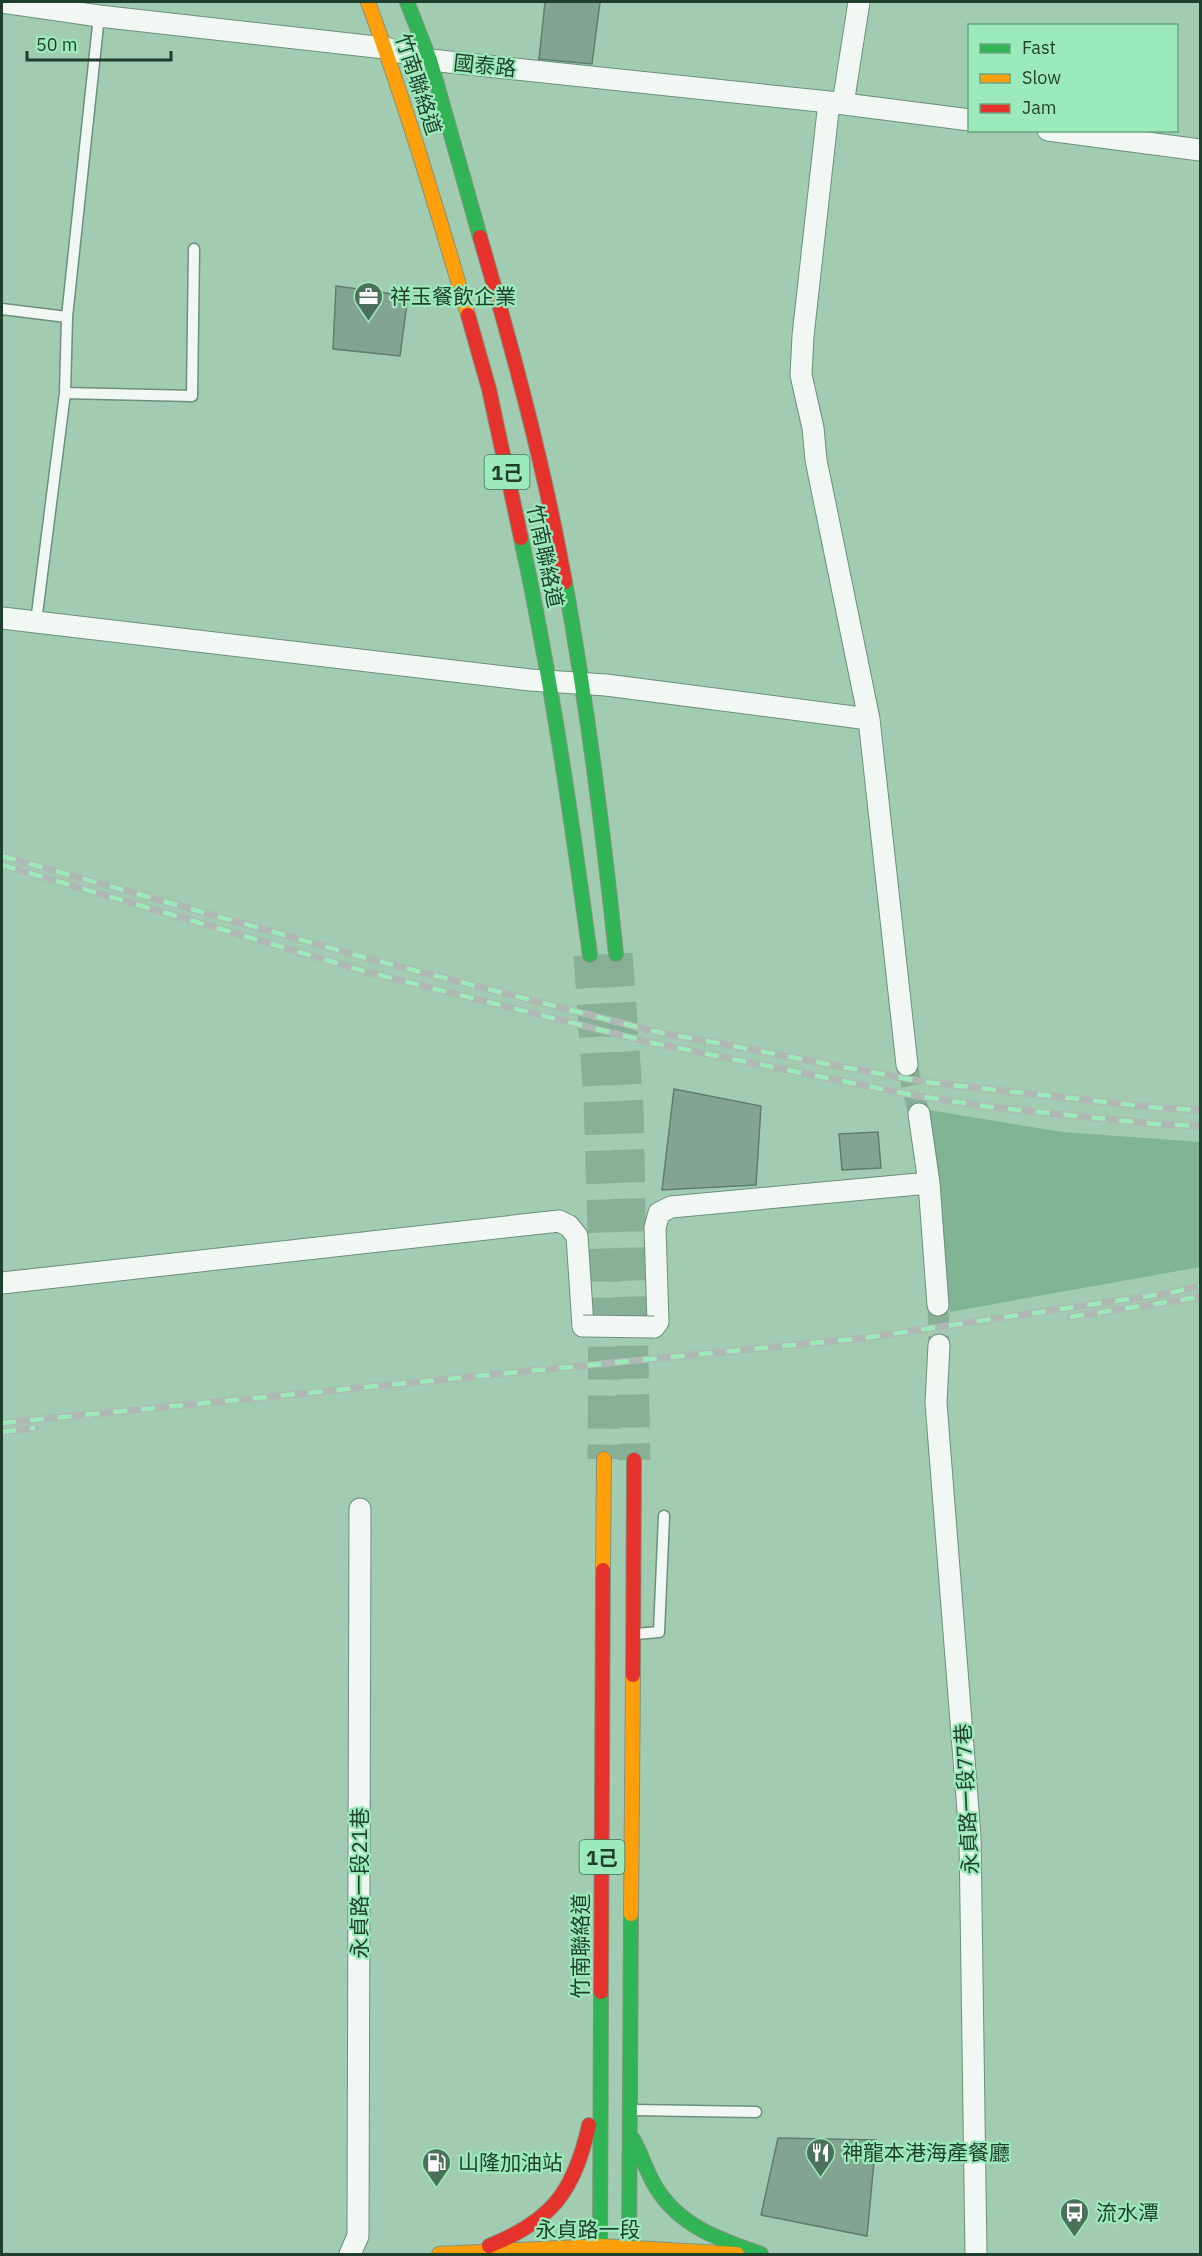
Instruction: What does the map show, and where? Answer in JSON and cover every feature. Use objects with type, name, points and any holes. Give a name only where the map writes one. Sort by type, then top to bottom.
[{"type":"main road","name":"竹南聯絡道","points":[[368,2],[437,209],[489,389],[534,599],[570,804],[590,955]]},
{"type":"main road","name":"竹南聯絡道","points":[[407,2],[430,60],[518,370],[555,527],[583,684],[616,954]]},
{"type":"main road","name":"竹南聯絡道","points":[[600,2250],[604,1458]]},
{"type":"main road","name":"1己","points":[[628,2251],[634,1460]]},
{"type":"main road","points":[[467,2253],[514,2238],[541,2219],[561,2198],[573,2179],[584,2152],[601,2064]]},
{"type":"main road","points":[[629,2131],[657,2189],[677,2216],[705,2234],[761,2254]]},
{"type":"main road","name":"永貞路一段","points":[[439,2254],[600,2250],[737,2254]]},
{"type":"street","name":"國泰路","points":[[2,2],[99,16],[385,48],[430,60],[836,103],[968,120]]},
{"type":"street","points":[[859,2],[836,103],[803,336],[801,375],[868,719],[907,1065]]},
{"type":"street","points":[[1063,132],[1200,150]]},
{"type":"street","points":[[2,618],[868,719]]},
{"type":"street","points":[[919,1114],[929,1183],[938,1305]]},
{"type":"street","points":[[2,1282],[559,1221],[569,1226],[577,1236],[583,1326],[654,1327],[658,1322],[655,1228],[659,1214],[671,1207],[929,1183]]},
{"type":"street","name":"永貞路一段77巷","points":[[939,1346],[936,1403],[970,1836],[976,2254]]},
{"type":"street","name":"永貞路一段21巷","points":[[350,2254],[358,2236],[360,1509]]},
{"type":"lane","points":[[36,622],[65,393],[67,317],[99,16]]},
{"type":"lane","points":[[65,393],[192,396],[194,249]]},
{"type":"lane","points":[[2,309],[67,317]]},
{"type":"lane","points":[[633,1634],[659,1632],[663,1515]]},
{"type":"lane","points":[[630,2110],[756,2112]]},
{"type":"green space","points":[[929,1110],[1062,1132],[1200,1142],[1200,1267],[950,1312]]},
{"type":"building","points":[[545,2],[600,2],[592,64],[539,59]]},
{"type":"building","name":"祥玉餐飲企業","points":[[336,286],[408,296],[400,356],[333,349]]},
{"type":"building","points":[[674,1089],[761,1106],[756,1185],[662,1190]]},
{"type":"building","points":[[878,1132],[881,1168],[842,1170],[839,1134]]},
{"type":"building","name":"神龍本港海產餐廳","points":[[778,2138],[876,2140],[867,2236],[761,2215]]},
{"type":"tunnel","points":[[616,954],[627,1106],[634,1460]]},
{"type":"tunnel","points":[[590,955],[600,1100],[605,1260],[604,1459]]},
{"type":"tunnel","points":[[907,1065],[919,1114]]},
{"type":"tunnel","points":[[938,1305],[939,1345]]},
{"type":"railway","points":[[2,856],[370,959],[653,1031],[924,1082],[1160,1108],[1200,1110]]},
{"type":"railway","points":[[2,865],[367,972],[653,1043],[912,1095],[990,1107],[1156,1124],[1200,1126]]},
{"type":"railway","points":[[2,1423],[864,1338],[1169,1293],[1200,1286]]},
{"type":"railway","points":[[1070,1317],[1200,1297]]},
{"type":"railway","points":[[2,1432],[35,1428]]},
{"type":"traffic: fast","points":[[407,2],[430,60],[480,237]]},
{"type":"traffic: fast","points":[[521,538],[560,746],[590,955]]},
{"type":"traffic: fast","points":[[565,582],[594,767],[616,954]]},
{"type":"traffic: fast","points":[[629,2254],[631,1914]]},
{"type":"traffic: fast","points":[[600,2254],[601,1992]]},
{"type":"traffic: fast","points":[[633,2139],[653,2183],[678,2213],[690,2223],[717,2237],[761,2254]]},
{"type":"traffic: slow","points":[[368,2],[433,197],[468,315]]},
{"type":"traffic: slow","points":[[603,1570],[604,1459]]},
{"type":"traffic: slow","points":[[631,1914],[633,1675]]},
{"type":"traffic: slow","points":[[439,2254],[600,2246],[737,2254]]},
{"type":"traffic: jam","points":[[480,237],[527,408],[548,495],[565,582]]},
{"type":"traffic: jam","points":[[468,315],[489,389],[521,538]]},
{"type":"traffic: jam","points":[[633,1675],[634,1460]]},
{"type":"traffic: jam","points":[[601,1992],[603,1570]]},
{"type":"traffic: jam","points":[[489,2246],[530,2225],[545,2214],[557,2200],[568,2185],[576,2168],[589,2125]]},
{"type":"place","name":"祥玉餐飲企業","points":[[369,322]]},
{"type":"place","name":"神龍本港海產餐廳","points":[[821,2178]]},
{"type":"place","name":"山隆加油站","points":[[437,2188]]},
{"type":"place","name":"流水潭","points":[[1075,2238]]}]
